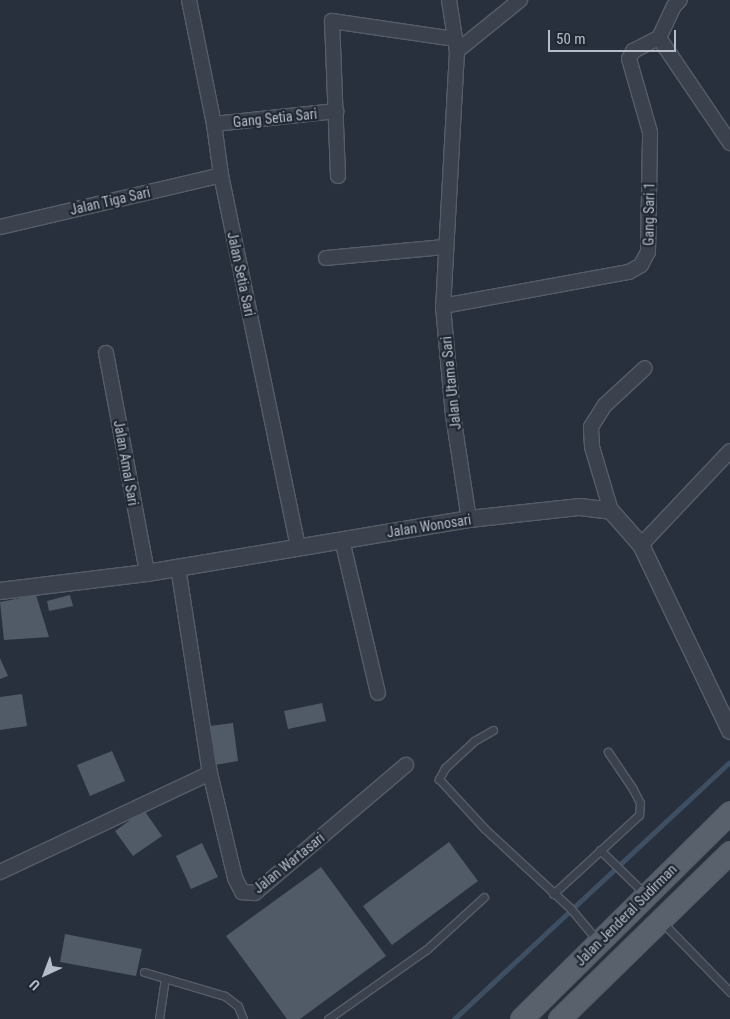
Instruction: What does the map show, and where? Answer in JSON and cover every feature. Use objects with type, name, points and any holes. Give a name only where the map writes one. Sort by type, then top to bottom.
[{"type":"main road","name":"Jalan Jenderal Sudirman","points":[[521,1019],[599,942],[638,888],[730,812]]},
{"type":"main road","name":"Jalan Jenderal Sudirman","points":[[559,1019],[730,852]]},
{"type":"street","name":"Jalan Setia Sari","points":[[188,0],[214,124],[221,176],[298,547]]},
{"type":"street","name":"Jalan Utama Sari","points":[[449,0],[457,45],[443,306],[453,415],[469,519]]},
{"type":"street","points":[[457,45],[520,0]]},
{"type":"street","points":[[675,2],[659,38],[730,142]]},
{"type":"street","name":"Gang Setia Sari","points":[[338,176],[332,21],[457,45]]},
{"type":"street","name":"Gang Sari 1","points":[[443,306],[629,272],[641,265],[648,252],[650,132],[648,118],[629,59],[633,51],[659,38]]},
{"type":"street","name":"Gang Setia Sari","points":[[214,124],[336,111]]},
{"type":"street","name":"Jalan Tiga Sari","points":[[0,226],[221,176]]},
{"type":"street","points":[[326,258],[445,246]]},
{"type":"street","name":"Jalan Amal Sari","points":[[106,353],[147,573]]},
{"type":"street","points":[[645,368],[605,404],[591,427],[592,448],[611,511],[641,545],[730,731]]},
{"type":"street","points":[[641,545],[730,451]]},
{"type":"street","name":"Jalan Wonosari","points":[[0,591],[147,573],[469,519],[580,507],[611,511]]},
{"type":"street","points":[[342,540],[378,693]]},
{"type":"street","name":"Jalan Wartasari","points":[[178,567],[210,772],[238,886],[242,892],[253,895],[406,764]]},
{"type":"street","points":[[0,872],[210,772]]},
{"type":"lane","points":[[493,730],[474,741],[445,768],[439,779],[485,829],[571,909],[599,942]]},
{"type":"lane","points":[[553,894],[639,815],[640,803],[608,752]]},
{"type":"lane","points":[[600,850],[638,888]]},
{"type":"lane","points":[[328,1019],[428,949],[484,897]]},
{"type":"lane","points":[[660,920],[730,992]]},
{"type":"lane","points":[[144,972],[225,996],[238,1006],[243,1019]]},
{"type":"lane","points":[[159,1019],[165,978]]},
{"type":"building","points":[[36,595],[49,637],[4,640],[0,602]]},
{"type":"building","points":[[70,595],[73,606],[49,611],[47,601]]},
{"type":"building","points":[[0,658],[8,676],[0,679]]},
{"type":"building","points":[[22,694],[27,726],[0,730],[0,697]]},
{"type":"building","points":[[322,703],[326,721],[288,729],[284,711]]},
{"type":"building","points":[[233,723],[238,761],[215,765],[210,726]]},
{"type":"building","points":[[112,751],[125,781],[90,796],[77,765]]},
{"type":"building","points":[[144,810],[162,836],[133,856],[115,831]]},
{"type":"building","points":[[449,842],[478,881],[392,945],[363,906]]},
{"type":"building","points":[[202,843],[218,877],[191,889],[176,856]]},
{"type":"building","points":[[321,867],[386,956],[300,1019],[287,1019],[226,936]]},
{"type":"building","points":[[65,934],[142,949],[136,976],[60,962]]},
{"type":"waterway","points":[[454,1019],[729,763]]}]
